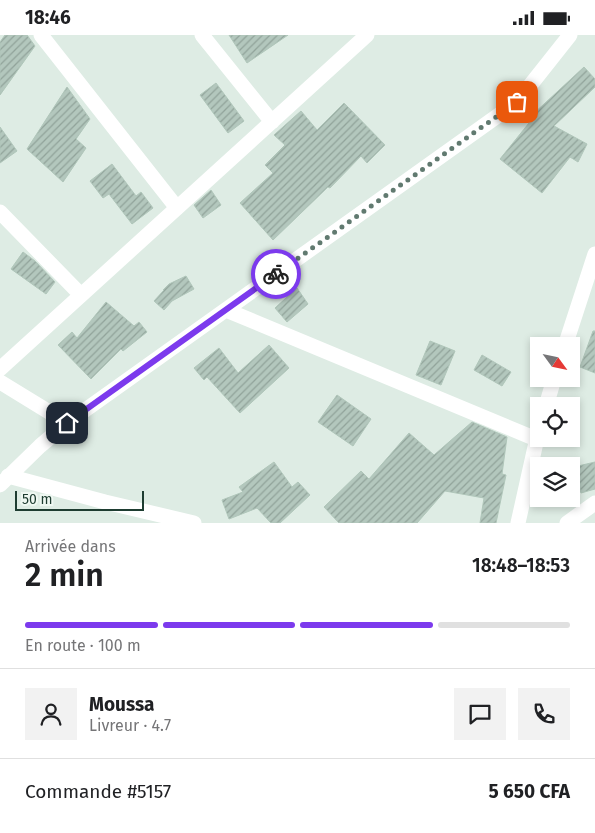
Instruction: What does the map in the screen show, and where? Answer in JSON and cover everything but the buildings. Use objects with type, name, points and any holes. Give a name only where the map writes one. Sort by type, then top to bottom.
[{"type":"street","points":[[41,35],[177,208]]},
{"type":"street","points":[[202,35],[272,122]]},
{"type":"street","points":[[0,369],[367,35]]},
{"type":"street","points":[[4,480],[67,423],[517,102],[570,35]]},
{"type":"street","points":[[0,213],[81,295]]},
{"type":"street","points":[[568,337],[595,254]]},
{"type":"street","points":[[226,310],[530,431]]},
{"type":"street","points":[[0,383],[67,423]]},
{"type":"street","points":[[519,523],[534,447]]},
{"type":"street","points":[[4,480],[168,520],[194,523]]},
{"type":"street","points":[[567,523],[595,503]]},
{"type":"way so far","points":[[276,274],[517,102]]},
{"type":"route","points":[[67,423],[276,274]]}]
